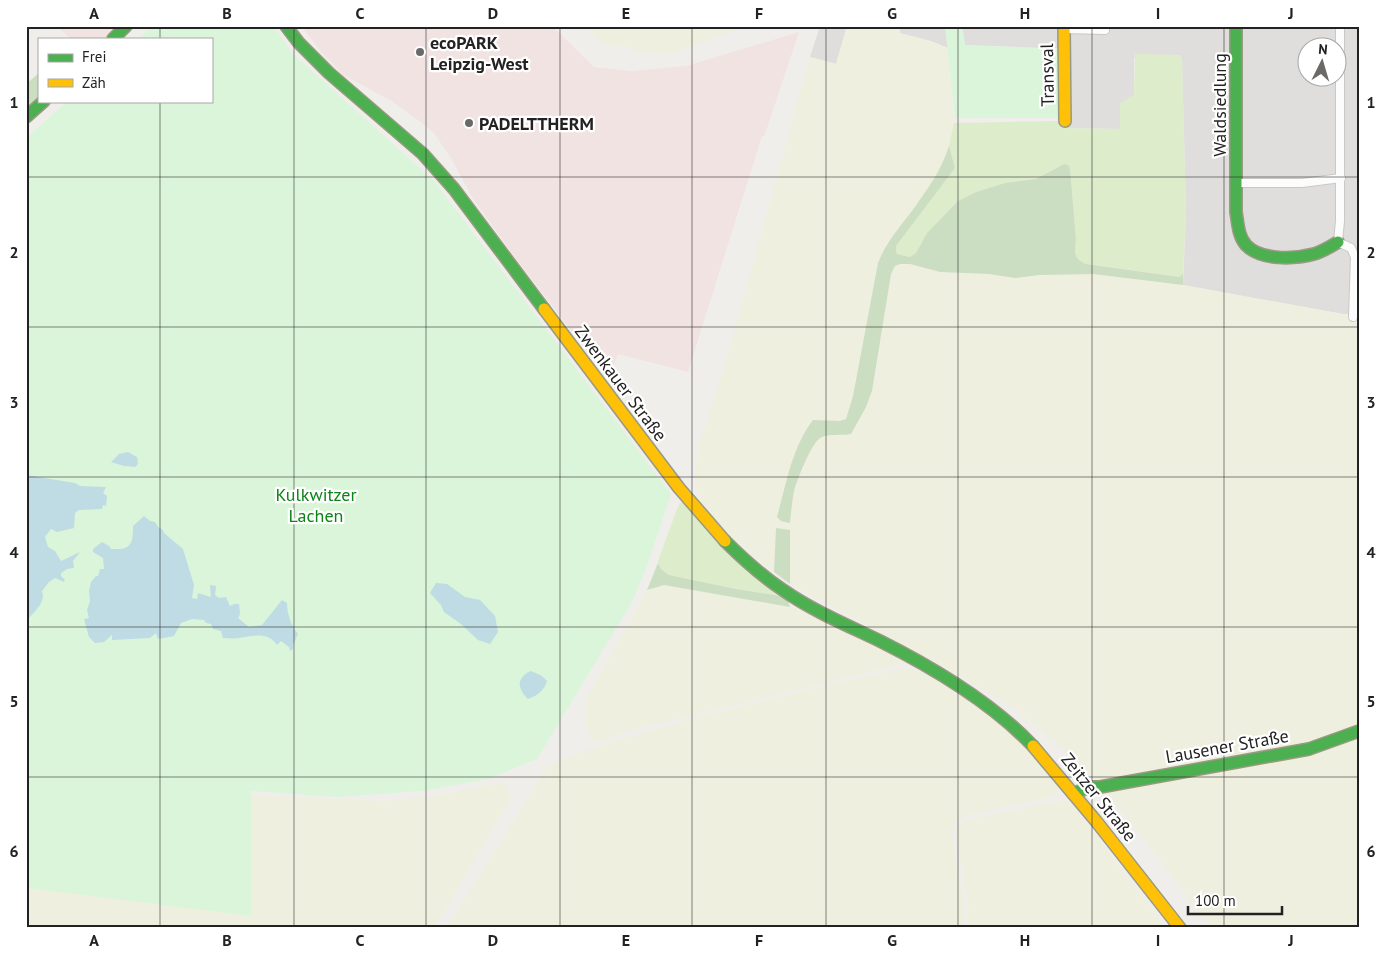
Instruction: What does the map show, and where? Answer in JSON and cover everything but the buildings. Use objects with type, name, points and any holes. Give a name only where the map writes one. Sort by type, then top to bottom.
[{"type":"main road","points":[[114,38],[126,26]]},
{"type":"main road","name":"Zwenkauer Straße","points":[[286,26],[319,66],[409,141],[454,189],[677,485],[702,517],[731,548],[800,601],[887,645],[979,700]]},
{"type":"main road","name":"Waldsiedlung","points":[[1236,26],[1236,212],[1240,237],[1248,247],[1257,253],[1280,256],[1310,255],[1338,242]]},
{"type":"main road","name":"Transval","points":[[1064,28],[1065,121]]},
{"type":"main road","points":[[26,117],[43,102]]},
{"type":"main road","name":"Zeitzer Straße","points":[[979,700],[1018,730],[1044,757],[1180,928]]},
{"type":"main road","name":"Lausener Straße","points":[[1074,793],[1091,787],[1100,787],[1309,749],[1359,731]]},
{"type":"main road","points":[[1081,802],[1100,787]]},
{"type":"street","name":"Transval","points":[[1064,28],[1105,30],[1105,26]]},
{"type":"street","points":[[1340,26],[1341,178],[1338,242],[1351,248],[1355,257],[1353,317]]},
{"type":"street","points":[[1236,183],[1302,183],[1341,178]]},
{"type":"shaded area","points":[[56,26],[117,26],[105,38],[70,38]]},
{"type":"shaded area","points":[[301,26],[552,26],[594,67],[631,71],[686,66],[799,32],[764,137],[762,136],[688,372],[618,354],[608,379],[511,252],[472,197],[451,158],[434,133],[390,100],[343,75],[323,54]]},
{"type":"shaded area","points":[[820,26],[847,26],[836,64],[810,57]]},
{"type":"shaded area","points":[[900,26],[945,26],[948,48],[931,41],[900,33]]},
{"type":"shaded area","points":[[962,26],[1359,26],[1359,314],[1343,314],[1183,285],[1186,212],[1182,60],[1180,55],[1134,58],[1134,95],[1120,129],[1066,128],[1067,49],[965,45]]},
{"type":"green space","name":"Kulkwitzer Lachen","points":[[153,26],[274,26],[291,52],[434,181],[671,494],[647,566],[632,602],[537,759],[488,779],[422,791],[338,797],[251,791],[251,916],[26,888],[26,138],[67,102],[212,102],[212,38],[140,38]]},
{"type":"green space","points":[[587,26],[746,26],[675,52],[648,54],[627,47],[609,45],[597,39]]},
{"type":"green space","points":[[847,26],[900,26],[900,34],[948,48],[954,123],[949,146],[941,168],[920,201],[884,248],[878,263],[853,396],[846,419],[840,421],[813,420],[804,431],[789,472],[777,517],[790,523],[794,489],[814,444],[822,437],[842,436],[866,407],[872,391],[891,274],[894,266],[910,264],[940,272],[989,274],[1015,278],[1039,275],[1093,274],[1183,285],[1359,318],[1359,928],[1211,928],[1148,844],[1082,765],[1016,709],[927,657],[790,584],[790,530],[776,528],[774,572],[723,528],[700,501],[695,488],[695,468],[700,443],[727,357],[810,57],[836,64]]},
{"type":"green space","points":[[945,26],[962,26],[965,45],[1061,49],[1062,118],[955,118]]},
{"type":"green space","points":[[1135,54],[1180,55],[1182,60],[1186,212],[1183,274],[1179,277],[1086,264],[1079,260],[1075,252],[1076,240],[1070,168],[1064,164],[1036,179],[1005,183],[976,192],[958,201],[927,233],[916,253],[910,257],[897,254],[896,246],[955,168],[949,146],[954,123],[1059,121],[1062,128],[1120,129],[1120,103],[1134,95]]},
{"type":"green space","points":[[38,74],[38,99],[26,109],[26,84]]},
{"type":"green space","points":[[949,146],[955,168],[896,246],[897,254],[910,257],[916,253],[927,233],[958,201],[976,192],[1005,183],[1036,179],[1064,164],[1070,168],[1076,240],[1075,252],[1079,260],[1086,264],[1179,277],[1183,274],[1183,285],[1093,274],[1039,275],[1015,278],[989,274],[940,272],[910,264],[895,266],[891,274],[872,391],[866,407],[851,434],[827,436],[820,438],[816,442],[794,491],[790,523],[781,521],[777,517],[787,479],[800,442],[813,420],[840,421],[846,419],[853,396],[878,263],[891,238],[914,209],[932,181]]},
{"type":"green space","points":[[683,502],[787,597],[669,575],[661,569],[658,563],[659,558],[677,509],[680,503]]},
{"type":"green space","points":[[776,528],[790,530],[790,584],[774,572]]},
{"type":"green space","points":[[658,563],[661,569],[669,575],[787,597],[790,607],[664,585],[647,590]]},
{"type":"green space","points":[[664,585],[804,609],[907,663],[628,731],[597,742],[591,739],[586,724],[585,710],[589,694],[647,590]]},
{"type":"green space","points":[[902,669],[914,669],[924,672],[1003,724],[1059,784],[1058,792],[1051,797],[965,816],[955,822],[952,838],[965,910],[963,928],[447,928],[544,772],[555,762],[617,740],[698,717],[844,681]]},
{"type":"green space","points":[[501,783],[508,788],[510,800],[434,928],[26,928],[26,869],[195,793],[381,801],[428,797]]},
{"type":"green space","points":[[1056,801],[1071,803],[1166,928],[967,928],[969,909],[956,838],[956,831],[959,825],[967,820]]},
{"type":"water","points":[[128,452],[137,457],[138,464],[135,467],[111,462],[119,454]]},
{"type":"water","points":[[26,475],[75,483],[80,486],[106,487],[103,493],[107,496],[106,506],[103,505],[102,509],[79,510],[75,513],[74,528],[57,532],[51,529],[45,537],[48,547],[55,551],[61,561],[80,552],[73,561],[74,568],[67,569],[61,573],[65,580],[64,582],[55,578],[49,582],[42,591],[41,603],[26,621]]},
{"type":"water","points":[[144,516],[150,521],[155,522],[164,533],[183,549],[194,585],[192,598],[197,599],[198,593],[211,597],[210,585],[216,586],[215,595],[219,598],[226,597],[230,606],[239,604],[240,614],[238,618],[249,627],[262,625],[282,600],[287,603],[290,619],[298,634],[293,649],[290,651],[289,647],[281,641],[277,645],[264,636],[223,638],[221,631],[213,629],[211,624],[206,623],[204,620],[192,619],[181,623],[174,636],[158,639],[156,633],[150,638],[112,640],[112,635],[104,642],[95,643],[89,637],[84,619],[89,618],[87,610],[90,601],[89,591],[91,582],[98,576],[100,569],[104,569],[103,558],[93,552],[93,549],[102,542],[111,549],[127,547],[131,542],[133,526]]},
{"type":"water","points":[[436,583],[447,584],[465,597],[480,600],[495,616],[498,632],[490,644],[478,640],[461,624],[444,612],[441,605],[430,593]]},
{"type":"water","points":[[531,671],[542,676],[547,681],[540,692],[528,699],[522,691],[520,684],[523,677]]},
{"type":"traffic: fast","points":[[114,38],[126,26]]},
{"type":"traffic: fast","points":[[286,26],[299,43],[329,73],[423,154],[454,189],[544,309]]},
{"type":"traffic: fast","points":[[1236,26],[1236,212],[1241,238],[1246,245],[1260,254],[1288,258],[1314,254],[1338,242]]},
{"type":"traffic: fast","points":[[26,117],[43,102]]},
{"type":"traffic: fast","points":[[725,541],[760,573],[794,598],[900,651],[961,687],[999,715],[1033,746]]},
{"type":"traffic: fast","points":[[1074,793],[1091,787],[1100,787],[1309,749],[1359,731]]},
{"type":"traffic: slow","points":[[1064,26],[1065,121]]},
{"type":"traffic: slow","points":[[544,309],[679,488],[725,541]]},
{"type":"traffic: slow","points":[[1033,746],[1096,821],[1180,928]]},
{"type":"place","name":"ecoPARK Leipzig-West","points":[[420,52]]},
{"type":"place","name":"PADELTTHERM","points":[[469,123]]}]
